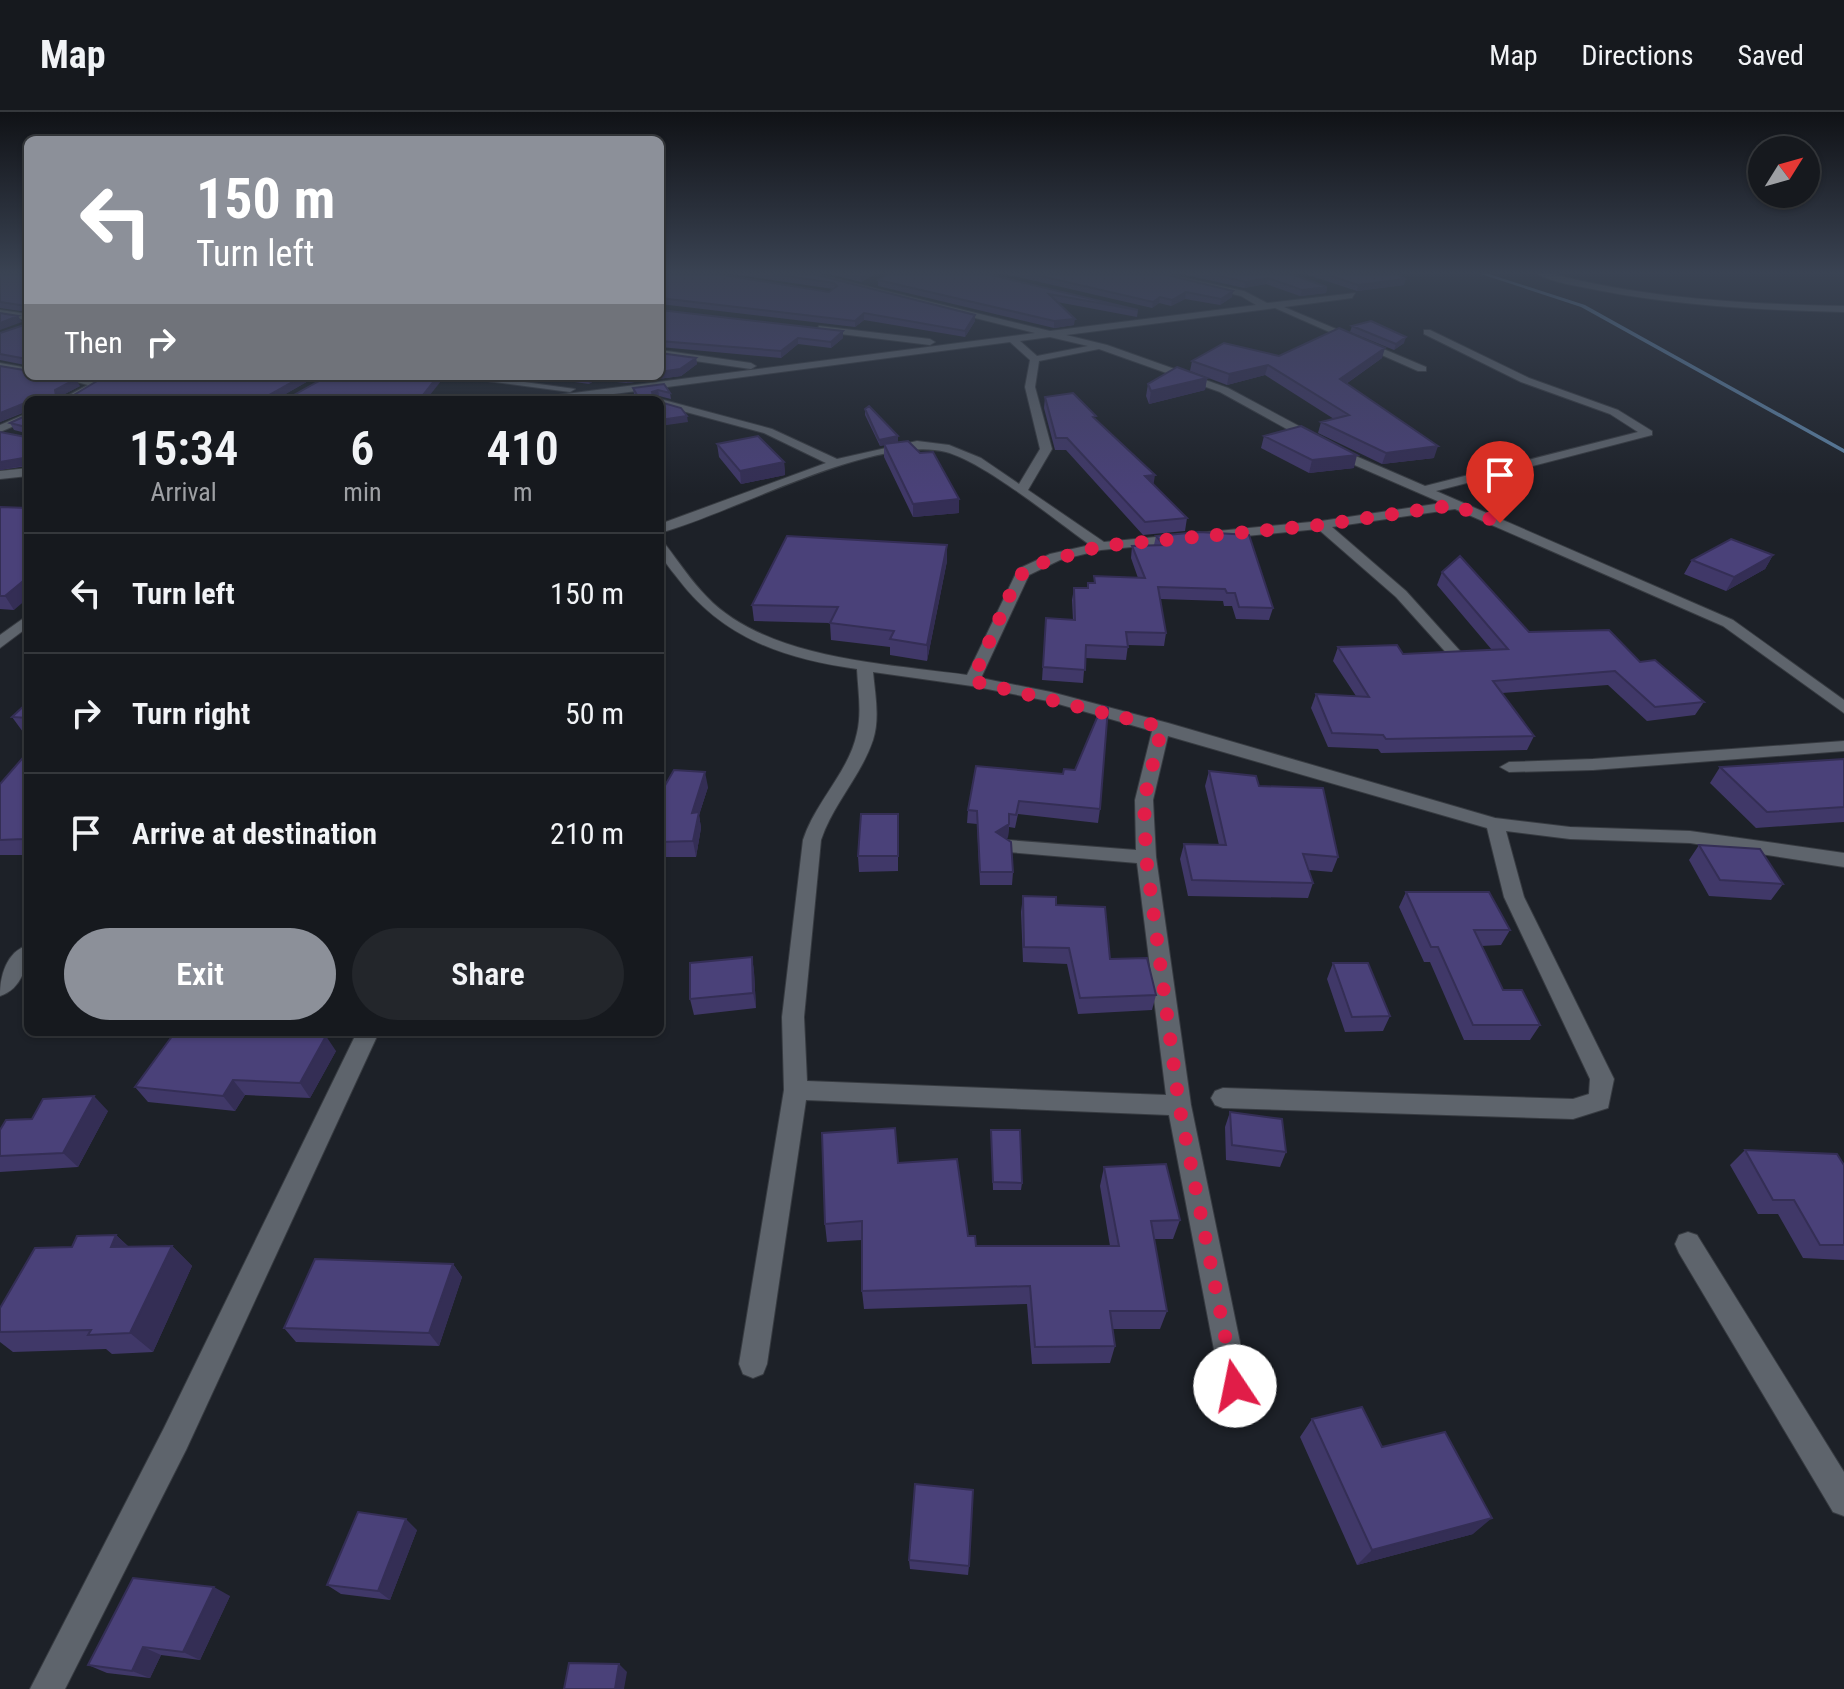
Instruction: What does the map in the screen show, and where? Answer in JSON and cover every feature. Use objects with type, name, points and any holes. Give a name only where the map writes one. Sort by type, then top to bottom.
[{"type":"street","points":[[569,396],[951,348]]},
{"type":"street","points":[[1022,348],[1035,359]]},
{"type":"street","points":[[1035,359],[1100,348]]},
{"type":"street","points":[[1105,348],[1224,390],[1347,457],[1647,585],[1728,623],[1844,708]]},
{"type":"street","points":[[1370,348],[1422,369]]},
{"type":"street","points":[[1425,490],[1648,433],[1614,412],[1525,380],[1459,348]]},
{"type":"street","points":[[664,354],[770,369]]},
{"type":"street","points":[[1022,490],[1046,449],[1030,387],[1035,359]]},
{"type":"street","points":[[0,366],[24,370]]},
{"type":"street","points":[[73,396],[98,384],[78,380]]},
{"type":"street","points":[[486,380],[589,393]]},
{"type":"street","points":[[620,390],[640,396]]},
{"type":"street","points":[[664,403],[768,431],[836,463]]},
{"type":"street","points":[[664,407],[675,406]]},
{"type":"street","points":[[4,433],[24,419]]},
{"type":"street","points":[[664,528],[836,463],[905,446],[935,446],[977,461],[1101,546]]},
{"type":"street","points":[[0,475],[24,472]]},
{"type":"street","points":[[972,681],[1023,572],[1055,557],[1101,546],[1321,525],[1454,505]]},
{"type":"street","points":[[1321,525],[1401,594],[1456,655]]},
{"type":"street","points":[[664,552],[703,602],[746,633],[804,655],[972,681],[1162,727],[1495,824],[1570,833],[1690,837],[1840,864]]},
{"type":"street","points":[[0,643],[24,622]]},
{"type":"street","points":[[753,1364],[796,1090],[793,1017],[812,840],[818,817],[864,739],[868,709],[865,664]]},
{"type":"street","points":[[1162,727],[1144,800],[1146,857],[1179,1105],[1235,1386]]},
{"type":"street","points":[[1509,767],[1606,765],[1746,750],[1844,746]]},
{"type":"street","points":[[1223,1098],[1573,1109],[1600,1101],[1602,1079],[1514,897],[1495,824]]},
{"type":"street","points":[[1008,846],[1146,857]]},
{"type":"street","points":[[0,988],[24,958]]},
{"type":"street","points":[[47,1689],[175,1439],[366,1036]]},
{"type":"street","points":[[796,1090],[1179,1105]]},
{"type":"street","points":[[1688,1244],[1844,1501]]},
{"type":"building","points":[[0,348],[24,348],[24,358],[0,354]]},
{"type":"building","points":[[740,348],[785,348],[781,351]]},
{"type":"building","points":[[1216,348],[1243,348],[1279,356],[1297,348],[1385,348],[1340,379],[1438,446],[1386,453],[1321,422],[1349,415],[1268,365],[1229,374],[1192,361]]},
{"type":"building","points":[[664,354],[696,358],[680,369],[664,371]]},
{"type":"building","points":[[0,366],[24,370],[24,380],[74,380],[55,390],[56,396],[24,396],[24,403],[0,413]]},
{"type":"building","points":[[1177,367],[1207,378],[1151,391],[1148,384]]},
{"type":"building","points":[[99,380],[296,380],[267,396],[72,396]]},
{"type":"building","points":[[321,380],[435,380],[422,396],[292,396]]},
{"type":"building","points":[[664,384],[670,393],[658,390],[652,392],[653,396],[638,396],[633,388]]},
{"type":"building","points":[[1073,393],[1096,416],[1093,417],[1155,475],[1145,476],[1187,518],[1145,522],[1067,438],[1056,438],[1045,397]]},
{"type":"building","points":[[664,403],[681,408],[687,416],[664,419]]},
{"type":"building","points":[[869,406],[898,436],[879,440],[865,409]]},
{"type":"building","points":[[24,416],[24,426],[10,423]]},
{"type":"building","points":[[1301,426],[1357,455],[1312,460],[1264,436]]},
{"type":"building","points":[[0,432],[24,437],[24,459],[0,462]]},
{"type":"building","points":[[758,436],[784,462],[740,471],[717,444]]},
{"type":"building","points":[[908,441],[920,453],[933,452],[959,499],[913,504],[884,444]]},
{"type":"building","points":[[0,507],[24,508],[24,580],[5,596],[0,596]]},
{"type":"building","points":[[1199,532],[1249,535],[1273,608],[1239,607],[1235,593],[1227,593],[1225,589],[1158,587],[1166,633],[1126,632],[1128,647],[1086,645],[1085,670],[1043,667],[1046,618],[1075,620],[1074,588],[1088,588],[1088,583],[1095,583],[1094,576],[1145,578],[1132,546],[1164,545],[1156,536]]},
{"type":"building","points":[[787,536],[947,545],[927,645],[890,639],[894,631],[830,623],[838,607],[752,605]]},
{"type":"building","points":[[1731,539],[1773,555],[1734,577],[1692,560]]},
{"type":"building","points":[[1460,556],[1529,632],[1609,630],[1640,662],[1655,660],[1704,702],[1655,707],[1615,671],[1493,681],[1534,736],[1386,739],[1383,735],[1332,733],[1316,694],[1369,697],[1338,647],[1397,645],[1403,654],[1508,649],[1442,572]]},
{"type":"building","points":[[24,706],[24,718],[12,717]]},
{"type":"building","points":[[1102,706],[1108,708],[1100,809],[1019,801],[1016,815],[1009,814],[1009,824],[996,832],[1011,842],[1013,872],[980,872],[977,811],[968,810],[976,766],[1063,774],[1064,769],[1075,770]]},
{"type":"building","points":[[24,757],[24,839],[0,840],[0,784]]},
{"type":"building","points":[[1844,759],[1844,807],[1767,812],[1720,767]]},
{"type":"building","points":[[674,770],[705,772],[692,813],[699,812],[693,841],[664,842],[664,787]]},
{"type":"building","points":[[1209,771],[1256,776],[1259,786],[1323,788],[1338,857],[1303,854],[1313,883],[1192,880],[1184,844],[1226,845]]},
{"type":"building","points":[[861,814],[898,814],[898,856],[858,856]]},
{"type":"building","points":[[1699,845],[1760,849],[1783,884],[1720,880]]},
{"type":"building","points":[[1406,892],[1489,892],[1510,930],[1474,930],[1503,990],[1522,990],[1540,1025],[1473,1025],[1438,947],[1431,947]]},
{"type":"building","points":[[1023,896],[1056,897],[1056,905],[1105,907],[1110,959],[1147,958],[1156,995],[1080,998],[1069,948],[1024,947]]},
{"type":"building","points":[[752,957],[753,993],[690,999],[690,963]]},
{"type":"building","points":[[1333,963],[1368,963],[1390,1016],[1352,1017]]},
{"type":"building","points":[[172,1036],[326,1036],[300,1083],[233,1080],[223,1096],[135,1087]]},
{"type":"building","points":[[94,1096],[63,1153],[0,1156],[0,1130],[6,1120],[32,1119],[43,1099]]},
{"type":"building","points":[[1230,1112],[1282,1119],[1286,1152],[1232,1145]]},
{"type":"building","points":[[895,1128],[898,1163],[957,1159],[968,1236],[975,1236],[976,1246],[1119,1246],[1104,1167],[1166,1164],[1180,1220],[1151,1221],[1167,1311],[1110,1311],[1115,1346],[1035,1347],[1030,1286],[862,1291],[862,1221],[825,1224],[822,1133]]},
{"type":"building","points":[[991,1130],[1020,1130],[1022,1183],[993,1182]]},
{"type":"building","points":[[1745,1150],[1837,1154],[1844,1165],[1844,1245],[1820,1245],[1794,1200],[1773,1200]]},
{"type":"building","points":[[116,1235],[111,1247],[172,1246],[130,1333],[88,1335],[91,1330],[0,1332],[0,1308],[35,1248],[72,1247],[77,1236]]},
{"type":"building","points":[[315,1259],[453,1264],[429,1333],[284,1328]]},
{"type":"building","points":[[1362,1407],[1382,1447],[1445,1432],[1492,1518],[1372,1550],[1312,1419]]},
{"type":"building","points":[[915,1484],[973,1490],[969,1566],[909,1560]]},
{"type":"building","points":[[358,1512],[406,1519],[378,1591],[327,1585]]},
{"type":"building","points":[[133,1578],[214,1587],[183,1652],[143,1647],[132,1671],[88,1665]]},
{"type":"building","points":[[569,1663],[619,1664],[615,1689],[564,1689]]},
{"type":"waterway","points":[[1658,348],[1844,451]]},
{"type":"route","points":[[1235,1386],[1179,1105],[1146,857],[1144,800],[1162,727],[1051,697],[972,681],[1016,581],[1028,567],[1055,557],[1101,546],[1321,525],[1454,505],[1500,523]]}]
